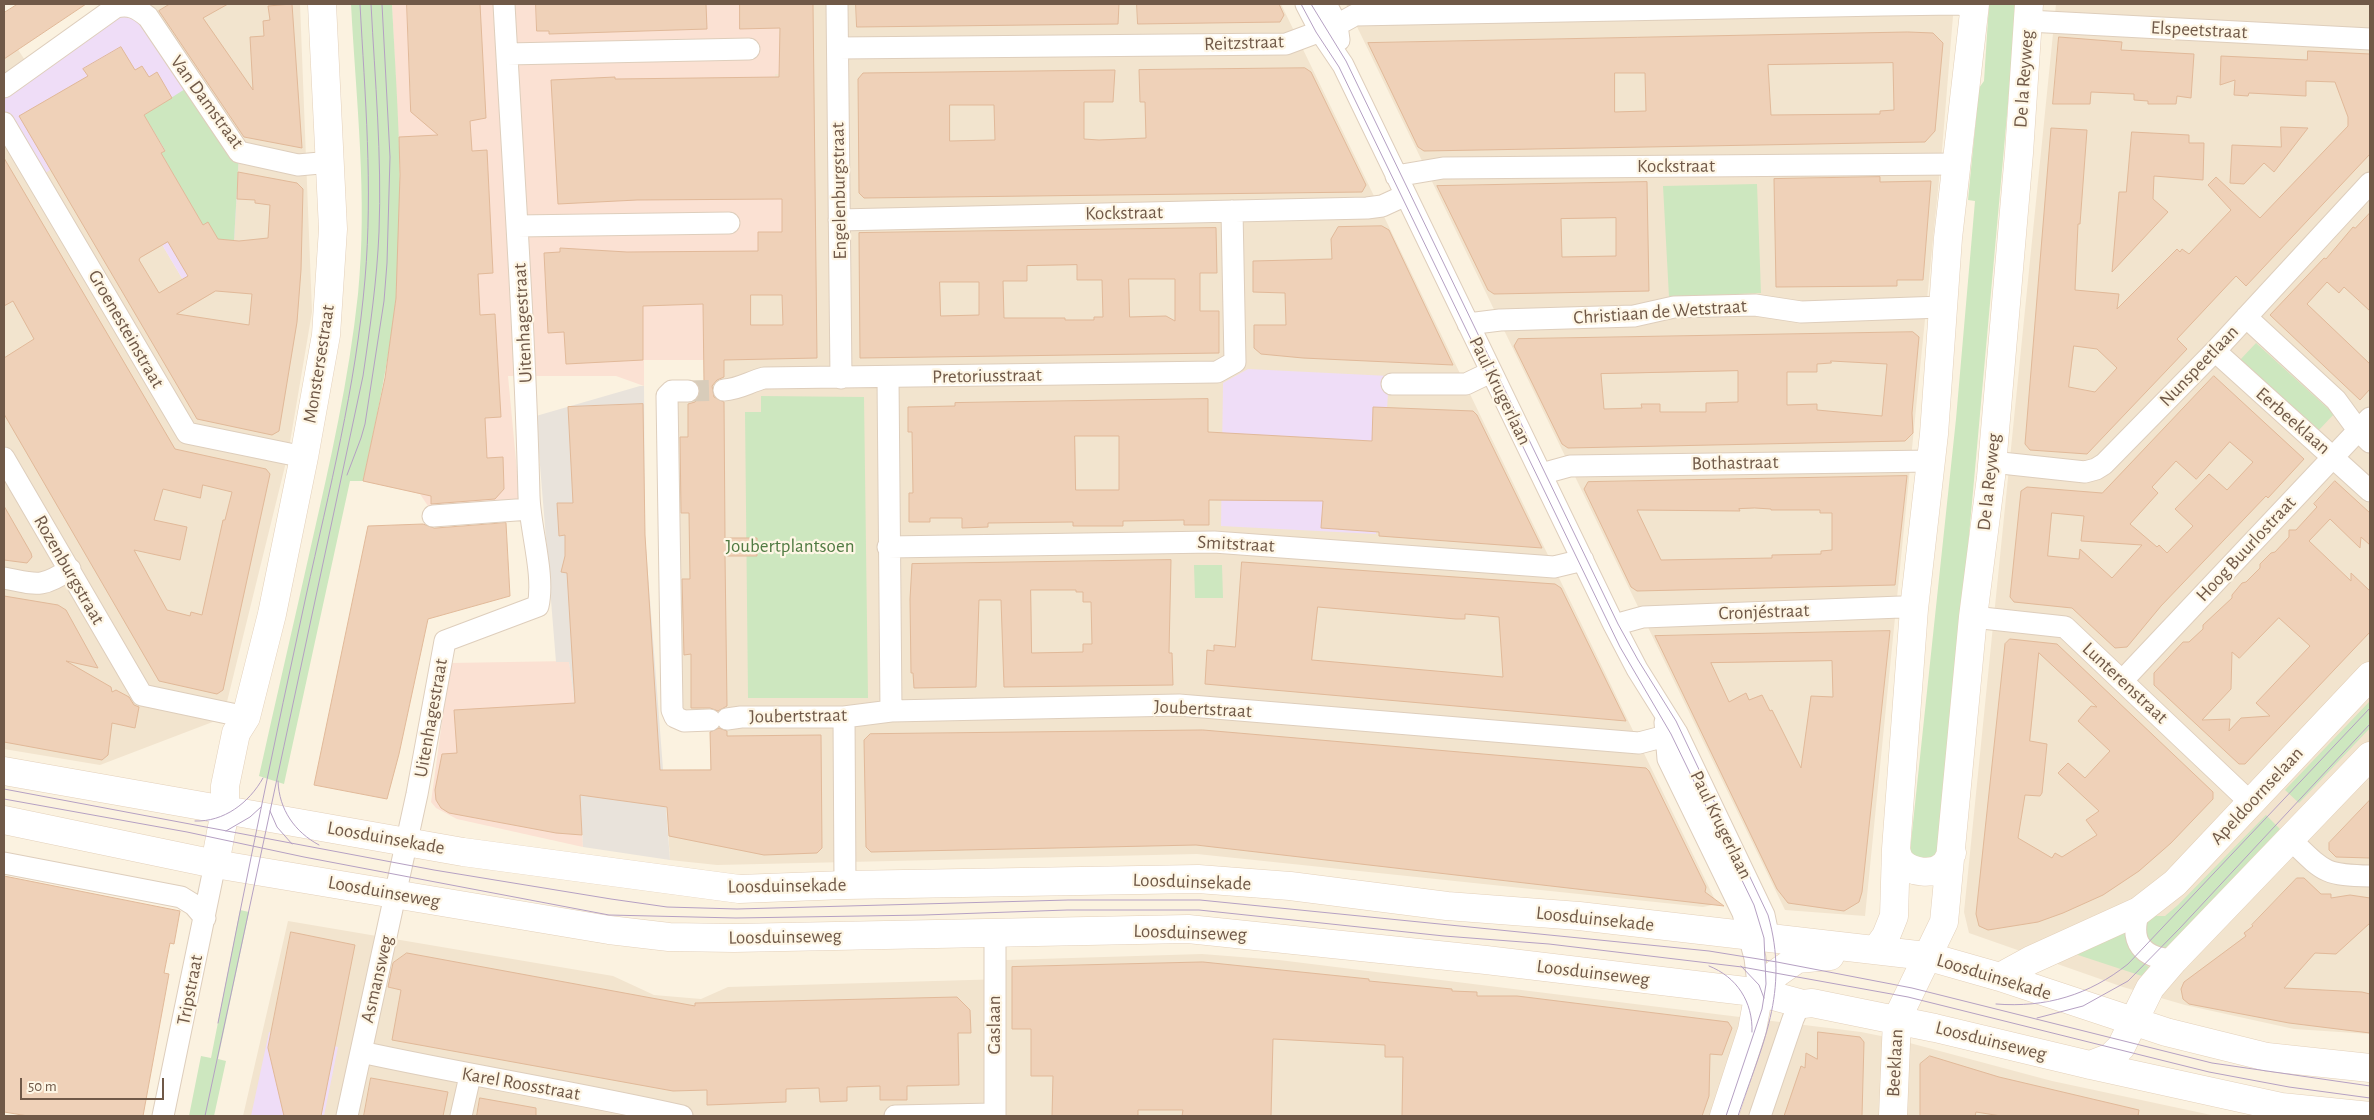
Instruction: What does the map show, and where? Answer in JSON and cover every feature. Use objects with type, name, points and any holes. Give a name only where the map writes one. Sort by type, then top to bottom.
[{"type":"main road","name":"Monstersestraat","points":[[215,864],[225,811],[239,789],[250,737],[246,718],[272,614],[304,457],[326,335],[331,286],[333,229],[322,4]]},
{"type":"main road","points":[[1724,1116],[1752,1030],[1759,992],[1778,973],[1796,959],[1843,955],[1868,950],[1886,936],[1894,916],[1896,849],[1914,609],[1932,461],[1949,165],[1975,5]]},
{"type":"main road","name":"De la Reyweg","points":[[1926,956],[1944,922],[1952,853],[1973,617],[1992,462],[2019,153],[2029,12]]},
{"type":"main road","name":"Apeldoornselaan","points":[[2000,978],[2031,960],[2139,911],[2175,884],[2370,676]]},
{"type":"main road","points":[[2090,1065],[2111,1057],[2120,1047],[2150,988],[2174,960],[2370,756]]},
{"type":"main road","name":"Loosduinsekade","points":[[4,771],[463,852],[739,889],[845,884],[1198,878],[1290,886],[1447,906],[1579,916],[1926,956],[2134,1021],[2267,1057],[2370,1068]]},
{"type":"main road","name":"Loosduinseweg","points":[[4,820],[215,864],[609,930],[669,937],[734,938],[1198,930],[1486,960],[1759,992],[1803,1004],[1898,1019],[2090,1065],[2281,1107],[2370,1116]]},
{"type":"main road","points":[[1896,849],[1902,863],[1908,868],[1924,872],[1931,872],[1944,865],[1952,853]]},
{"type":"main road","name":"Beeklaan","points":[[1893,1116],[1898,1019],[1926,956]]},
{"type":"street","name":"Uitenhagestraat","points":[[407,841],[445,641],[538,606],[537,564],[530,509],[527,390],[504,4]]},
{"type":"street","name":"Engelenburgstraat","points":[[837,4],[841,378]]},
{"type":"street","name":"Paul Krugerlaan","points":[[1306,4],[1329,28]]},
{"type":"street","name":"Paul Krugerlaan","points":[[1326,4],[1329,28],[1344,65],[1396,176],[1614,625],[1637,669],[1666,712],[1671,734],[1764,915],[1760,938],[1759,992]]},
{"type":"street","name":"Van Damstraat","points":[[4,87],[116,7],[125,5],[133,7],[148,17],[239,152],[298,165],[331,162]]},
{"type":"street","name":"Reitzstraat","points":[[838,48],[1286,44],[1355,16],[1874,5],[1975,5]]},
{"type":"street","name":"Elspeetstraat","points":[[2029,12],[2370,39]]},
{"type":"street","points":[[507,54],[748,49]]},
{"type":"street","name":"Groenesteinstraat","points":[[4,123],[187,433],[304,457]]},
{"type":"street","name":"Kockstraat","points":[[1396,176],[1443,168],[1949,165]]},
{"type":"street","name":"Nunspeetlaan","points":[[1992,462],[2085,472],[2096,469],[2104,464],[2215,351],[2370,183]]},
{"type":"street","name":"Kockstraat","points":[[839,220],[1367,208],[1382,206],[1406,195]]},
{"type":"street","name":"Pretoriusstraat","points":[[731,390],[748,382],[764,378],[888,378],[1217,372],[1236,362],[1232,211]]},
{"type":"street","points":[[517,226],[728,223]]},
{"type":"street","name":"Christiaan de Wetstraat","points":[[1468,324],[1500,320],[1634,316],[1674,306],[1756,305],[1801,312],[1942,307]]},
{"type":"street","name":"Eerbeeklaan","points":[[2246,317],[2366,430]]},
{"type":"street","name":"Eerbeeklaan","points":[[2215,351],[2370,491]]},
{"type":"street","points":[[1392,384],[1466,384],[1491,372]]},
{"type":"street","points":[[888,378],[888,547],[891,711]]},
{"type":"street","name":"Joubertstraat","points":[[688,391],[672,391],[667,396],[672,710],[675,717],[684,720],[719,720],[741,717],[844,718],[891,711],[1179,706],[1639,742],[1671,734]]},
{"type":"street","name":"Hoog Buurlostraat","points":[[2122,681],[2334,457],[2366,430]]},
{"type":"street","name":"Rozenburgstraat","points":[[4,458],[142,695],[246,718]]},
{"type":"street","name":"Bothastraat","points":[[1540,474],[1570,466],[1932,461]]},
{"type":"street","points":[[433,516],[530,509]]},
{"type":"street","name":"Smitstraat","points":[[888,547],[1214,542],[1554,566],[1583,560]]},
{"type":"street","points":[[4,578],[40,585],[52,582],[70,569]]},
{"type":"street","name":"Cronjéstraat","points":[[1614,625],[1643,617],[1901,607],[1914,609]]},
{"type":"street","name":"Lunterenstraat","points":[[1973,617],[2065,627],[2251,803]]},
{"type":"street","points":[[844,718],[845,884]]},
{"type":"street","points":[[2291,840],[2324,871],[2338,875],[2370,876]]},
{"type":"street","name":"Asmansweg","points":[[347,1116],[407,841]]},
{"type":"street","points":[[4,862],[181,897],[194,905],[204,918]]},
{"type":"street","name":"Tripstraat","points":[[164,1116],[215,864]]},
{"type":"street","points":[[2139,911],[2135,930],[2142,949],[2160,959],[2174,960]]},
{"type":"street","name":"Gaslaan","points":[[994,934],[995,1115]]},
{"type":"street","points":[[1760,1116],[1793,1019],[1797,1010],[1803,1004]]},
{"type":"street","name":"Karel Roosstraat","points":[[361,1052],[470,1076],[563,1092],[682,1116]]},
{"type":"street","points":[[461,1116],[470,1076]]},
{"type":"street","points":[[895,1116],[995,1115]]},
{"type":"shaded area","points":[[151,4],[300,4],[312,312],[288,454],[223,718],[100,765],[4,749],[4,124],[100,139],[196,302],[141,11]]},
{"type":"shaded area","points":[[392,4],[776,4],[776,28],[779,28],[779,74],[775,74],[776,199],[789,199],[789,223],[782,224],[782,232],[758,232],[758,295],[703,295],[704,360],[644,360],[644,386],[616,376],[508,376],[520,503],[430,509],[420,494],[363,481],[385,378],[396,298],[400,175]]},
{"type":"shaded area","points":[[776,4],[1281,4],[1717,904],[1703,907],[1197,854],[717,865],[670,860],[664,770],[710,769],[710,720],[675,717],[667,396],[688,383],[704,382],[703,295],[758,232],[781,232],[776,199],[775,74],[779,74]]},
{"type":"shaded area","points":[[1346,4],[1954,4],[1942,150],[1865,916],[1785,910]]},
{"type":"shaded area","points":[[2056,4],[2370,4],[2370,1034],[2294,1029],[2185,1005],[2123,987],[1969,933],[1964,912]]},
{"type":"shaded area","points":[[133,7],[239,153],[234,241],[196,302],[100,140],[37,178],[4,123],[4,87]]},
{"type":"shaded area","points":[[4,28],[30,68],[4,87]]},
{"type":"shaded area","points":[[1248,369],[1389,376],[1383,477],[1376,534],[1221,526],[1223,383]]},
{"type":"shaded area","points":[[644,386],[645,535],[670,860],[583,847],[575,704],[569,662],[556,662],[536,416]]},
{"type":"shaded area","points":[[569,661],[575,704],[583,847],[457,819],[436,808],[431,802],[450,663]]},
{"type":"shaded area","points":[[288,921],[613,976],[654,995],[701,999],[728,987],[1004,979],[1006,960],[1202,954],[1279,960],[1861,1032],[1891,1038],[2052,1081],[2216,1116],[243,1116]]},
{"type":"shaded area","points":[[269,1032],[338,1047],[324,1116],[251,1116]]},
{"type":"green space","points":[[351,4],[392,4],[400,188],[399,262],[396,299],[386,368],[363,481],[350,481],[284,784],[259,776],[332,452],[350,358],[358,294],[362,222]]},
{"type":"green space","points":[[1989,4],[2017,4],[1940,857],[1920,859],[1910,851],[1956,419],[1975,201],[1968,200],[1979,88],[1984,81]]},
{"type":"green space","points":[[193,84],[239,153],[234,241],[219,241],[208,223],[203,225],[161,153],[165,150],[144,115]]},
{"type":"green space","points":[[1757,184],[1761,293],[1669,297],[1663,186]]},
{"type":"green space","points":[[2256,343],[2334,414],[2317,432],[2240,360]]},
{"type":"green space","name":"Joubertplantsoen","points":[[761,396],[864,397],[868,698],[748,698],[745,412],[761,412]]},
{"type":"green space","points":[[1194,565],[1222,565],[1223,598],[1195,598]]},
{"type":"green space","points":[[2370,701],[2370,728],[2299,803],[2285,790]]},
{"type":"green space","points":[[2266,815],[2280,829],[2190,923],[2175,945],[2164,951],[2150,949],[2143,921],[2154,916],[2165,916],[2178,905]]},
{"type":"green space","points":[[240,910],[249,912],[218,1059],[226,1061],[214,1116],[189,1116],[201,1056],[211,1058]]},
{"type":"green space","points":[[2125,932],[2128,944],[2134,955],[2142,963],[2154,969],[2148,978],[2072,953]]},
{"type":"building","points":[[18,4],[86,4],[4,59],[4,13]]},
{"type":"building","points":[[170,4],[228,4],[203,18],[253,90],[250,37],[264,36],[263,21],[270,20],[268,6],[292,4],[302,148],[244,137],[159,11]]},
{"type":"building","points":[[407,4],[480,4],[486,118],[470,121],[472,151],[487,150],[493,273],[478,274],[480,315],[495,314],[501,417],[485,418],[487,458],[503,457],[504,489],[495,499],[431,504],[431,496],[363,481],[385,378],[396,298],[400,175],[399,137],[438,135],[411,112]]},
{"type":"building","points":[[536,4],[706,4],[707,29],[549,34],[549,31],[537,31]]},
{"type":"building","points":[[740,4],[813,4],[817,358],[724,360],[724,377],[717,380],[712,386],[714,397],[724,402],[725,538],[757,538],[757,556],[725,556],[727,706],[718,711],[710,708],[691,708],[691,654],[684,655],[682,579],[690,579],[689,513],[681,513],[680,437],[688,437],[688,404],[695,402],[699,397],[700,391],[697,382],[704,382],[703,304],[643,306],[643,360],[566,364],[564,332],[548,333],[544,253],[560,252],[560,248],[627,252],[758,251],[758,232],[782,232],[782,199],[637,200],[558,204],[551,80],[615,77],[615,79],[779,77],[780,28],[740,29]],"holes":[[[751,295],[782,295],[783,325],[751,325]]]},
{"type":"building","points":[[856,4],[1119,4],[1118,24],[857,27]]},
{"type":"building","points":[[1137,4],[1279,4],[1284,15],[1280,22],[1138,24]]},
{"type":"building","points":[[1908,32],[1933,33],[1943,43],[1935,131],[1925,142],[1424,151],[1418,147],[1368,43]],"holes":[[[1893,63],[1894,110],[1880,111],[1880,114],[1771,115],[1768,65]],[[1615,73],[1645,73],[1646,111],[1615,112]]]},
{"type":"building","points":[[2059,37],[2122,42],[2121,50],[2194,54],[2191,98],[2177,96],[2176,104],[2148,104],[2148,101],[2134,100],[2134,94],[2091,92],[2090,104],[2053,104]]},
{"type":"building","points":[[121,47],[135,70],[142,66],[149,77],[157,72],[172,98],[144,115],[165,151],[161,153],[203,225],[208,222],[218,239],[239,241],[268,238],[270,205],[255,203],[255,200],[237,199],[238,172],[297,183],[303,189],[301,270],[297,322],[279,431],[272,435],[197,419],[19,116],[88,76],[83,69]],"holes":[[[168,242],[188,276],[159,293],[139,260]],[[216,291],[252,294],[249,325],[177,314]]]},
{"type":"building","points":[[2308,51],[2370,54],[2370,154],[2246,286],[2236,276],[2177,339],[2187,349],[2087,454],[2030,450],[2025,444],[2051,128],[2087,130],[2080,224],[2078,224],[2075,290],[2119,294],[2117,309],[2177,249],[2180,252],[2182,249],[2189,254],[2231,210],[2208,185],[2216,177],[2260,218],[2348,126],[2348,117],[2335,82],[2306,81],[2306,96],[2249,93],[2248,96],[2234,95],[2235,80],[2220,85],[2221,56],[2307,60]],"holes":[[[2074,346],[2097,349],[2117,368],[2095,392],[2069,387]]]},
{"type":"building","points":[[1305,68],[1311,72],[1366,185],[1362,192],[864,198],[859,193],[858,79],[863,73],[1115,70],[1113,102],[1084,102],[1084,139],[1099,140],[1146,138],[1145,102],[1140,102],[1139,70]],"holes":[[[950,105],[994,105],[995,140],[950,141]]]},
{"type":"building","points":[[2281,127],[2308,128],[2274,172],[2264,163],[2244,184],[2230,183],[2232,145],[2281,147]]},
{"type":"building","points":[[2132,132],[2189,135],[2189,143],[2204,143],[2203,180],[2154,176],[2153,199],[2168,212],[2112,272],[2119,192],[2126,192]]},
{"type":"building","points":[[4,158],[175,449],[266,469],[270,474],[223,690],[217,694],[159,681],[4,414],[4,358],[34,339],[13,301],[4,306]],"holes":[[[203,485],[232,492],[225,520],[223,520],[202,615],[191,612],[190,616],[167,610],[134,550],[180,560],[187,527],[154,520],[163,489],[200,498]]]},
{"type":"building","points":[[1880,177],[1880,182],[1931,181],[1923,280],[1897,280],[1897,286],[1776,287],[1774,179]]},
{"type":"building","points":[[1647,182],[1649,291],[1494,294],[1488,290],[1437,186]],"holes":[[[1616,218],[1616,256],[1562,257],[1561,219]]]},
{"type":"building","points":[[2370,213],[2370,311],[2344,287],[2339,293],[2327,282],[2307,304],[2370,364],[2370,389],[2360,400],[2270,315],[2324,258],[2326,259],[2353,227],[2355,228]]},
{"type":"building","points":[[1382,226],[1389,230],[1453,365],[1303,358],[1261,354],[1254,348],[1254,325],[1286,325],[1285,293],[1253,292],[1253,261],[1332,259],[1331,239],[1338,227]]},
{"type":"building","points":[[1216,228],[1217,273],[1200,273],[1200,311],[1219,311],[1219,353],[860,358],[859,233]],"holes":[[[1077,265],[1077,280],[1102,280],[1103,317],[1094,317],[1094,320],[1004,318],[1003,281],[1027,281],[1027,266]],[[1129,279],[1175,279],[1175,321],[1166,316],[1130,317]],[[940,282],[979,282],[979,315],[941,316]]]},
{"type":"building","points":[[1913,332],[1919,337],[1912,413],[1913,433],[1905,441],[1568,448],[1562,444],[1514,346],[1518,339]],"holes":[[[1831,361],[1887,364],[1882,416],[1817,410],[1817,404],[1787,405],[1787,372],[1817,372],[1817,364],[1831,363]],[[1738,371],[1738,402],[1706,403],[1706,412],[1660,412],[1660,404],[1641,404],[1642,408],[1604,409],[1601,374]]]},
{"type":"building","points":[[2214,376],[2304,459],[2161,606],[2127,647],[2115,648],[2072,608],[2014,602],[2010,597],[2021,491],[2027,487],[2102,493]],"holes":[[[2230,442],[2253,462],[2227,490],[2209,474],[2175,509],[2193,526],[2167,553],[2130,524],[2158,493],[2152,487],[2176,461],[2196,479]],[[2052,513],[2084,516],[2081,541],[2142,545],[2112,578],[2080,549],[2079,559],[2048,556]]]},
{"type":"building","points":[[1208,399],[1208,432],[1372,441],[1373,407],[1473,411],[1477,415],[1542,548],[1379,536],[1379,532],[1321,528],[1323,501],[1209,500],[1209,525],[1184,525],[1184,520],[1123,521],[1123,526],[1073,526],[1073,522],[988,523],[988,527],[962,528],[962,518],[930,518],[930,522],[909,522],[909,493],[913,493],[912,432],[908,432],[908,407],[955,406],[955,403]],"holes":[[[1075,436],[1119,436],[1119,490],[1076,490]]]},
{"type":"building","points":[[643,404],[645,535],[660,770],[711,770],[710,732],[719,728],[727,731],[727,736],[821,735],[822,848],[817,853],[764,855],[669,836],[667,807],[580,795],[582,835],[556,833],[449,813],[441,808],[436,800],[435,790],[442,754],[457,753],[454,710],[575,703],[567,573],[561,572],[565,556],[565,535],[559,536],[557,503],[573,503],[568,407]]},
{"type":"building","points":[[1907,476],[1895,585],[1637,591],[1631,587],[1584,489],[1588,482]],"holes":[[[1739,509],[1820,510],[1820,513],[1832,513],[1832,550],[1821,551],[1821,554],[1772,555],[1772,558],[1661,560],[1637,510],[1740,511]]]},
{"type":"building","points":[[2335,481],[2370,513],[2370,545],[2361,537],[2360,548],[2330,519],[2309,541],[2351,581],[2351,573],[2370,591],[2370,632],[2245,764],[2239,764],[2154,685],[2154,673],[2183,642],[2189,642],[2203,629],[2203,625],[2232,598],[2232,595],[2242,583],[2246,582],[2260,568],[2260,564],[2289,537],[2289,530],[2296,530],[2317,507],[2314,504]],"holes":[[[2279,618],[2310,646],[2256,703],[2270,716],[2241,718],[2229,731],[2230,719],[2202,720],[2231,689],[2232,652],[2239,658]]]},
{"type":"building","points":[[4,506],[31,553],[32,557],[27,563],[4,560]]},
{"type":"building","points":[[506,523],[510,596],[428,619],[399,754],[387,799],[314,785],[368,526],[423,524],[434,528]]},
{"type":"building","points":[[1171,560],[1169,653],[1172,653],[1173,685],[1004,687],[1001,600],[979,600],[976,687],[914,688],[913,673],[911,673],[910,599],[912,564]],"holes":[[[1031,590],[1076,590],[1076,592],[1083,592],[1083,602],[1091,602],[1092,644],[1083,644],[1083,652],[1032,653]]]},
{"type":"building","points":[[1242,562],[1555,584],[1561,588],[1626,721],[1205,684],[1207,650],[1214,651],[1214,645],[1235,647]],"holes":[[[1318,607],[1465,619],[1465,614],[1499,617],[1503,677],[1312,660]]]},
{"type":"building","points":[[4,596],[58,605],[66,610],[98,668],[66,661],[111,687],[112,692],[116,690],[129,697],[134,705],[139,707],[135,728],[112,723],[108,755],[102,760],[4,742]]},
{"type":"building","points":[[1890,631],[1862,892],[1859,902],[1844,911],[1788,903],[1777,889],[1655,636]],"holes":[[[1832,661],[1833,697],[1811,696],[1801,768],[1772,710],[1770,711],[1762,695],[1749,700],[1746,693],[1729,702],[1711,663]]]},
{"type":"building","points":[[2010,639],[2057,644],[2213,792],[2213,799],[2171,843],[2139,871],[2103,895],[2038,922],[1988,930],[1979,926],[1976,914],[2005,644]],"holes":[[[2039,653],[2097,707],[2091,706],[2078,721],[2110,751],[2085,778],[2068,763],[2058,773],[2099,811],[2086,820],[2097,835],[2062,857],[2055,853],[2052,858],[2018,838],[2025,795],[2040,796],[2042,793],[2047,744],[2030,741]]]},
{"type":"building","points":[[1203,730],[1646,768],[1706,887],[1705,892],[1724,906],[1196,845],[871,852],[866,847],[864,740],[870,734]]},
{"type":"building","points":[[2370,800],[2370,858],[2336,857],[2329,850],[2329,843]]},
{"type":"building","points":[[4,876],[180,911],[174,944],[170,943],[164,973],[169,974],[143,1116],[28,1116],[4,1112]]},
{"type":"building","points":[[2297,878],[2304,878],[2321,894],[2331,894],[2331,898],[2350,895],[2370,898],[2370,923],[2336,954],[2315,953],[2284,988],[2370,994],[2370,1033],[2289,1023],[2189,1004],[2183,999],[2181,989],[2184,982],[2246,936],[2244,933],[2253,926]]},
{"type":"building","points":[[291,932],[355,945],[321,1116],[284,1116],[268,1048]]},
{"type":"building","points":[[407,953],[695,1006],[695,1003],[957,997],[970,1010],[971,1033],[958,1033],[959,1085],[907,1086],[907,1100],[880,1100],[880,1086],[847,1087],[847,1101],[820,1102],[819,1088],[786,1089],[786,1102],[707,1105],[707,1090],[673,1091],[392,1040],[401,990],[388,987],[393,963]]},
{"type":"building","points":[[1203,962],[1369,979],[1369,981],[1452,989],[1452,991],[1477,992],[1477,996],[1517,996],[1728,1022],[1732,1028],[1722,1055],[1710,1054],[1709,1096],[1702,1116],[1402,1116],[1403,1057],[1385,1057],[1385,1045],[1273,1039],[1271,1116],[1182,1116],[1183,1110],[1138,1110],[1138,1116],[1052,1116],[1053,1076],[1031,1076],[1031,1029],[1012,1029],[1012,967]]},
{"type":"building","points":[[1818,1032],[1860,1037],[1864,1042],[1862,1116],[1784,1116],[1801,1066],[1805,1068],[1806,1053],[1817,1059]]},
{"type":"building","points":[[1930,1056],[1999,1077],[2139,1110],[2138,1116],[2001,1116],[1976,1112],[1975,1116],[1920,1116],[1920,1064]]},
{"type":"building","points":[[371,1078],[448,1092],[443,1116],[364,1116]]},
{"type":"building","points":[[480,1098],[536,1108],[536,1116],[477,1116]]},
{"type":"tunnel","points":[[688,391],[724,390]]},
{"type":"tram line","points":[[218,1023],[272,756],[341,438],[361,319],[367,245],[368,176],[360,4]]},
{"type":"tram line","points":[[205,1116],[363,376],[375,286],[380,203],[378,118],[371,4]]},
{"type":"tram line","points":[[347,475],[365,424],[384,301],[387,263],[390,157],[382,4]]},
{"type":"tram line","points":[[1301,4],[1316,32],[1339,67],[1620,647],[1671,734],[1754,905],[1764,938],[1766,984],[1762,1009],[1726,1116]]},
{"type":"tram line","points":[[1311,4],[1346,61],[1618,624],[1676,721],[1768,915],[1774,943],[1775,993],[1764,1041],[1738,1116]]},
{"type":"tram line","points":[[1996,1004],[2032,1004],[2066,997],[2098,984],[2128,964],[2370,708]]},
{"type":"tram line","points":[[2037,1018],[2083,1006],[2128,981],[2180,928],[2370,724]]},
{"type":"tram line","points":[[195,821],[216,818],[235,809],[251,795],[263,778]]},
{"type":"tram line","points":[[278,781],[281,801],[290,819],[303,834],[319,845]]},
{"type":"tram line","points":[[4,789],[434,870],[667,907],[737,909],[1068,900],[1200,900],[1709,951],[1912,988],[2212,1063],[2370,1086]]},
{"type":"tram line","points":[[4,799],[187,832],[304,857],[609,915],[736,918],[924,915],[1067,910],[1199,910],[1444,936],[1549,944],[1742,967],[1908,997],[2209,1072],[2289,1087],[2370,1098]]},
{"type":"tram line","points":[[226,831],[250,817],[261,807]]},
{"type":"tram line","points":[[270,811],[277,827],[292,844]]},
{"type":"tram line","points":[[1709,966],[1728,977],[1741,992],[1750,1011],[1752,1032]]},
{"type":"tram line","points":[[1741,966],[1759,985],[1764,998]]}]
